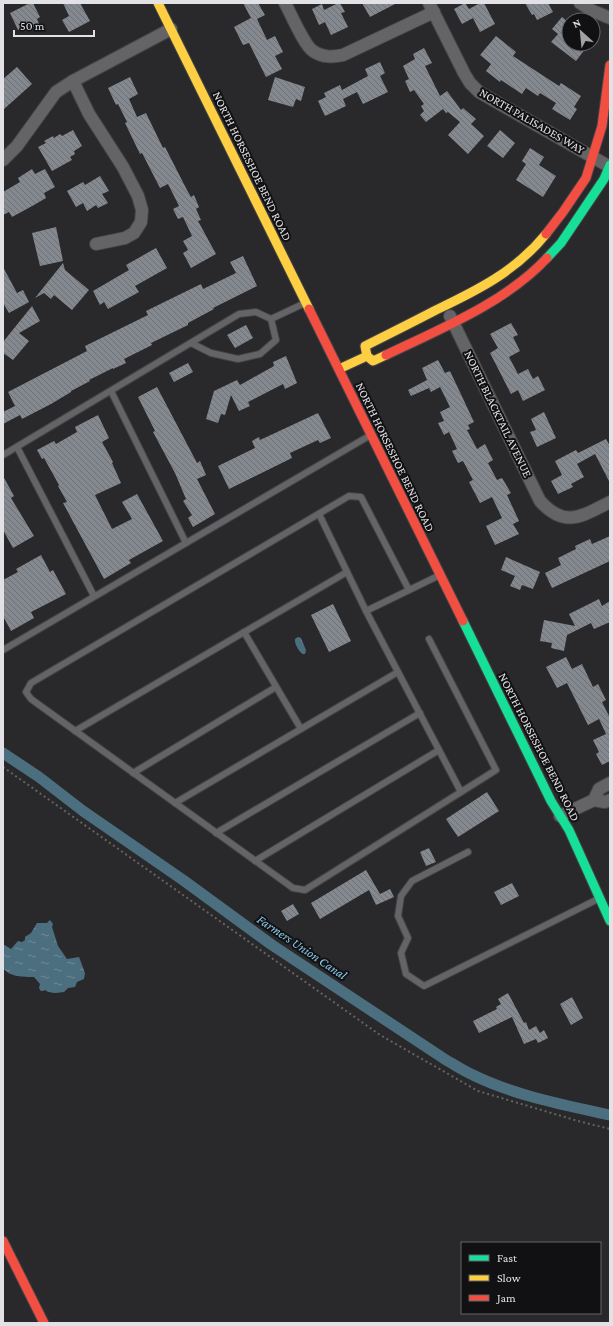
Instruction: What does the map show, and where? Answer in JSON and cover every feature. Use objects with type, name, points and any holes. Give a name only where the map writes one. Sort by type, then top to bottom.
[{"type":"main road","name":"NORTH HORSESHOE BEND ROAD","points":[[158,3],[551,801],[569,830],[610,921]]},
{"type":"main road","points":[[610,65],[602,126],[586,178],[563,212],[543,237],[519,261],[499,277],[365,346],[366,356],[373,361],[453,323],[502,295],[533,273],[561,243],[604,179],[610,166]]},
{"type":"main road","points":[[339,369],[366,356]]},
{"type":"main road","points":[[3,1241],[44,1323]]},
{"type":"street","points":[[285,3],[304,40],[312,51],[320,55],[330,57],[343,55],[432,8]]},
{"type":"street","points":[[580,3],[593,12],[610,18]]},
{"type":"street","name":"NORTH PALISADES WAY","points":[[432,8],[464,73],[470,83],[479,92],[610,166]]},
{"type":"street","points":[[3,160],[17,146],[56,92],[73,81],[172,29]]},
{"type":"street","points":[[73,81],[89,114],[138,196],[142,210],[141,222],[134,233],[125,238],[96,244]]},
{"type":"street","name":"NORTH BLACKTAIL AVENUE","points":[[445,306],[540,501],[548,510],[558,516],[569,518],[581,516],[610,502]]},
{"type":"street","points":[[594,800],[598,789],[610,783]]},
{"type":"street","points":[[560,816],[594,800],[605,802],[610,800]]},
{"type":"lane","points":[[3,455],[239,314],[256,312],[271,318],[305,303]]},
{"type":"lane","points":[[191,343],[211,352],[238,360],[260,354],[276,340],[271,318]]},
{"type":"lane","points":[[111,391],[186,543]]},
{"type":"lane","points":[[3,650],[371,435]]},
{"type":"lane","points":[[17,447],[94,596]]},
{"type":"lane","points":[[409,590],[361,497],[349,496],[31,683],[26,692],[31,699],[293,888],[305,890],[496,770],[429,639]]},
{"type":"lane","points":[[318,514],[366,611],[461,792]]},
{"type":"lane","points":[[75,731],[347,572]]},
{"type":"lane","points":[[366,611],[440,575]]},
{"type":"lane","points":[[244,632],[301,729]]},
{"type":"lane","points":[[175,803],[398,672]]},
{"type":"lane","points":[[133,773],[276,687]]},
{"type":"lane","points":[[216,833],[420,713]]},
{"type":"lane","points":[[255,861],[439,750]]},
{"type":"lane","points":[[468,852],[412,881],[401,896],[398,916],[408,938],[401,952],[406,974],[424,986],[600,898]]},
{"type":"path","points":[[3,767],[380,1035],[478,1092],[610,1129]]},
{"type":"water","points":[[298,637],[301,638],[306,650],[305,654],[301,653],[296,645],[295,639]]},
{"type":"water","points":[[50,920],[53,924],[52,927],[58,946],[67,959],[79,957],[85,973],[84,979],[77,982],[75,987],[68,988],[64,992],[54,993],[45,990],[41,991],[39,988],[40,984],[34,977],[11,974],[5,970],[3,966],[3,944],[11,949],[18,941],[22,942],[25,940],[25,937],[31,933],[37,923],[47,923]]},
{"type":"building","points":[[33,3],[40,17],[37,19],[39,24],[30,29],[27,25],[18,30],[10,13]]},
{"type":"building","points":[[63,3],[80,3],[90,21],[69,32],[62,20],[69,16]]},
{"type":"building","points":[[243,3],[258,3],[265,15],[257,19],[267,40],[275,36],[283,52],[275,56],[282,69],[266,77],[249,43],[243,45],[234,27],[251,18]]},
{"type":"building","points":[[340,3],[345,12],[341,13],[348,27],[331,35],[325,22],[319,25],[312,9],[322,4],[324,10]]},
{"type":"building","points":[[362,3],[397,3],[370,17]]},
{"type":"building","points":[[465,3],[469,9],[480,3],[484,3],[495,24],[480,32],[473,18],[462,24],[454,9]]},
{"type":"building","points":[[525,3],[548,3],[553,12],[537,20],[534,14],[532,15]]},
{"type":"building","points":[[561,18],[561,50],[551,42],[558,34],[552,29]]},
{"type":"building","points":[[496,36],[516,52],[513,56],[559,86],[561,83],[581,96],[574,107],[577,109],[570,120],[552,109],[556,103],[540,93],[538,96],[526,88],[522,94],[501,80],[500,82],[486,71],[491,64],[480,55]]},
{"type":"building","points":[[424,48],[432,63],[425,66],[440,96],[447,91],[461,110],[463,108],[476,119],[471,124],[484,136],[468,154],[448,135],[460,122],[448,112],[446,113],[443,109],[426,122],[420,115],[424,111],[421,106],[424,104],[414,90],[410,92],[405,81],[409,79],[403,66],[415,59],[413,54]]},
{"type":"building","points":[[564,52],[583,52],[576,61]]},
{"type":"building","points":[[380,62],[385,73],[380,76],[388,92],[363,104],[357,92],[343,99],[346,106],[325,116],[318,101],[326,97],[324,93],[340,85],[342,90],[368,76],[365,69]]},
{"type":"building","points":[[17,67],[32,84],[3,110],[3,79]]},
{"type":"building","points":[[130,77],[138,94],[129,99],[137,117],[146,113],[163,148],[165,147],[191,197],[194,195],[199,207],[196,209],[201,220],[198,221],[216,254],[191,268],[183,253],[188,250],[183,241],[192,236],[183,217],[178,219],[173,209],[179,206],[168,184],[160,188],[142,153],[140,154],[125,123],[127,122],[118,104],[116,105],[108,88]]},
{"type":"building","points":[[275,77],[305,87],[301,101],[296,99],[293,107],[268,100]]},
{"type":"building","points":[[73,130],[82,146],[74,151],[75,154],[70,157],[72,160],[52,171],[38,147],[46,143],[44,141],[53,136],[54,138],[60,134],[62,136]]},
{"type":"building","points":[[500,130],[515,143],[503,158],[487,146]]},
{"type":"building","points":[[530,148],[544,157],[539,165],[556,176],[543,197],[516,180],[526,164],[522,161]]},
{"type":"building","points":[[32,169],[35,174],[45,169],[55,187],[44,193],[46,198],[12,217],[9,212],[3,215],[3,192],[20,182],[18,178]]},
{"type":"building","points":[[100,176],[109,191],[102,194],[108,203],[98,208],[96,205],[87,211],[83,203],[76,207],[67,191],[83,182],[85,185]]},
{"type":"building","points":[[56,227],[63,261],[40,266],[32,233]]},
{"type":"building","points":[[156,248],[167,268],[135,286],[139,292],[108,309],[104,302],[100,305],[93,291],[129,270],[126,265]]},
{"type":"building","points":[[243,256],[257,286],[213,308],[214,309],[188,323],[188,325],[151,343],[152,345],[124,359],[126,363],[89,380],[90,381],[51,404],[22,419],[20,415],[3,424],[3,412],[15,406],[8,392],[87,351],[85,346],[148,315],[146,311],[201,284],[203,289],[236,273],[230,262]]},
{"type":"building","points":[[63,263],[65,270],[89,290],[72,310],[54,295],[51,299],[44,293],[35,298]]},
{"type":"building","points":[[3,267],[17,293],[23,290],[29,302],[9,313],[3,303]]},
{"type":"building","points":[[32,306],[40,321],[19,333],[29,341],[13,360],[3,353],[3,342]]},
{"type":"building","points":[[511,323],[518,335],[513,337],[520,351],[509,357],[518,374],[528,369],[533,379],[538,376],[545,390],[523,401],[518,390],[511,394],[490,353],[498,348],[490,334]]},
{"type":"building","points":[[246,325],[253,338],[235,348],[227,335]]},
{"type":"building","points":[[286,356],[297,383],[285,389],[283,384],[248,402],[250,406],[239,411],[231,395],[225,415],[221,414],[218,423],[206,419],[214,391],[237,380],[240,385],[274,366],[273,362]]},
{"type":"building","points":[[438,360],[445,373],[450,371],[474,422],[468,425],[470,429],[467,430],[477,449],[485,444],[493,460],[488,463],[497,480],[502,478],[511,493],[507,495],[519,521],[513,524],[519,534],[495,545],[486,526],[502,518],[492,497],[480,503],[469,482],[473,480],[463,461],[458,463],[452,451],[457,449],[449,432],[444,435],[438,423],[444,421],[440,412],[450,407],[440,387],[431,392],[429,388],[411,396],[408,390],[427,380],[422,368]]},
{"type":"building","points":[[188,363],[193,372],[174,382],[169,373]]},
{"type":"building","points":[[157,387],[197,463],[200,461],[206,475],[197,479],[215,514],[193,527],[188,518],[192,515],[183,501],[186,499],[175,473],[153,432],[155,431],[138,397]]},
{"type":"building","points":[[544,412],[556,438],[537,447],[530,432],[536,430],[531,419]]},
{"type":"building","points":[[318,413],[331,438],[320,443],[318,440],[290,453],[292,458],[229,489],[218,466],[255,448],[252,441],[259,437],[260,440]]},
{"type":"building","points":[[98,415],[109,438],[102,442],[113,462],[112,463],[121,483],[95,495],[112,529],[132,519],[122,502],[137,494],[163,541],[129,560],[131,563],[104,579],[63,503],[67,502],[58,486],[59,485],[44,458],[42,459],[37,450],[54,441],[56,444],[77,432],[75,427]]},
{"type":"building","points":[[606,439],[610,446],[610,483],[595,454],[577,464],[584,477],[571,484],[573,487],[558,494],[551,481],[562,475],[555,461],[576,450],[578,453]]},
{"type":"building","points":[[3,476],[14,496],[11,498],[34,536],[13,548],[3,530]]},
{"type":"building","points":[[610,536],[610,561],[552,588],[545,573],[561,565],[558,558],[576,549],[575,546],[590,539],[592,544]]},
{"type":"building","points":[[41,555],[50,572],[53,570],[66,594],[31,612],[34,618],[11,631],[3,616],[3,580],[18,572],[16,569]]},
{"type":"building","points":[[506,557],[540,572],[533,589],[522,585],[520,590],[510,586],[515,576],[501,570]]},
{"type":"building","points":[[599,599],[602,606],[610,601],[610,622],[594,629],[591,623],[567,635],[564,651],[551,648],[552,643],[540,641],[544,620],[575,626],[569,614]]},
{"type":"building","points":[[333,604],[351,641],[329,652],[311,615]]},
{"type":"building","points":[[566,657],[572,669],[582,664],[593,687],[598,684],[606,700],[602,702],[610,718],[610,761],[602,765],[596,754],[599,752],[593,740],[606,734],[599,719],[588,725],[567,683],[557,688],[546,667]]},
{"type":"building","points":[[487,792],[499,811],[458,837],[446,819]]},
{"type":"building","points":[[429,848],[436,862],[426,866],[420,852]]},
{"type":"building","points":[[366,870],[380,894],[390,889],[394,897],[376,905],[369,890],[320,919],[311,903]]},
{"type":"building","points":[[512,883],[519,896],[501,905],[494,892]]},
{"type":"building","points":[[293,904],[299,914],[287,921],[281,911]]},
{"type":"building","points":[[508,993],[524,1023],[526,1022],[529,1030],[536,1026],[540,1033],[544,1030],[548,1038],[538,1043],[536,1039],[524,1044],[512,1017],[479,1033],[473,1021],[497,1009],[496,1007],[501,1004],[498,999]]},
{"type":"building","points":[[572,997],[583,1018],[571,1025],[560,1004]]},
{"type":"waterway","name":"Farmers Union Canal","points":[[3,753],[39,777],[83,811],[183,880],[272,945],[446,1060],[470,1073],[506,1089],[540,1099],[610,1115]]},
{"type":"traffic: fast","points":[[547,258],[561,243],[604,179],[610,165]]},
{"type":"traffic: fast","points":[[463,621],[551,801],[569,830],[610,921]]},
{"type":"traffic: slow","points":[[158,3],[309,309]]},
{"type":"traffic: slow","points":[[386,355],[373,361],[367,356],[365,346],[467,295],[496,278],[522,259],[546,234]]},
{"type":"traffic: slow","points":[[339,369],[367,356]]},
{"type":"traffic: jam","points":[[546,234],[586,178],[602,126],[610,65]]},
{"type":"traffic: jam","points":[[386,355],[450,325],[492,302],[530,274],[547,258]]},
{"type":"traffic: jam","points":[[309,309],[463,621]]},
{"type":"traffic: jam","points":[[3,1241],[44,1323]]}]
